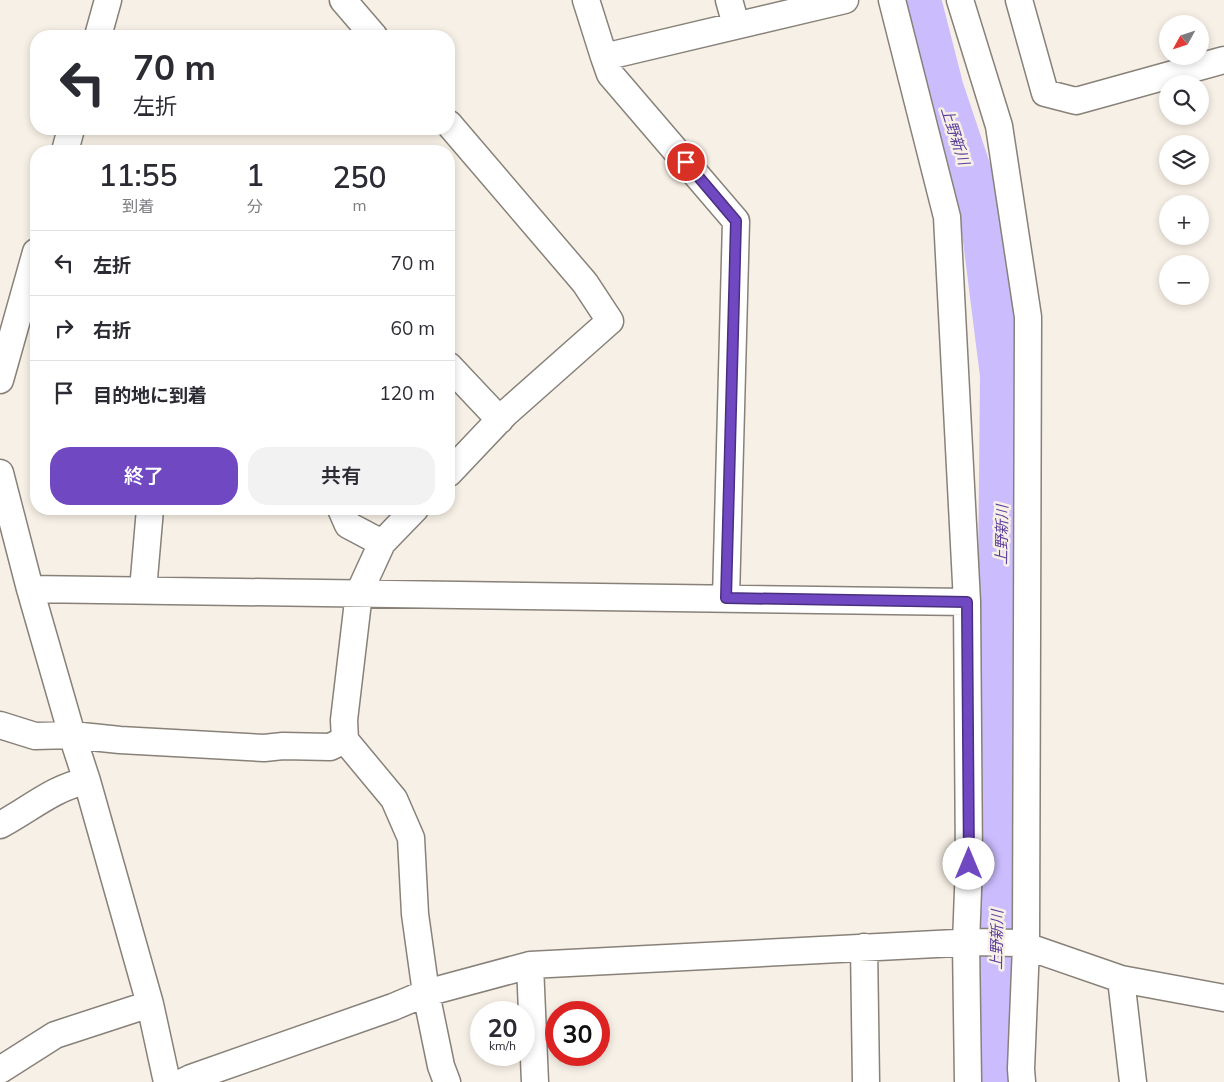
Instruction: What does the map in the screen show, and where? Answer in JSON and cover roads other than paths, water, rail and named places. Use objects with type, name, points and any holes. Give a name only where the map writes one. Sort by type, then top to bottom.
[{"type":"street","points":[[100,30],[108,0]]},
{"type":"street","points":[[343,0],[369,30]]},
{"type":"street","points":[[586,0],[610,74],[736,221],[726,598]]},
{"type":"street","points":[[729,0],[736,25]]},
{"type":"street","points":[[604,56],[845,0]]},
{"type":"street","points":[[892,0],[947,217],[967,602],[970,942],[968,1082]]},
{"type":"street","points":[[960,0],[999,126],[1028,317],[1022,1082]]},
{"type":"street","points":[[1019,0],[1045,93],[1076,101],[1224,60]]},
{"type":"street","points":[[455,131],[585,283],[610,321],[500,420],[455,467]]},
{"type":"street","points":[[0,380],[30,273]]},
{"type":"street","points":[[455,372],[500,420]]},
{"type":"street","points":[[0,473],[30,589],[150,1004],[166,1082]]},
{"type":"street","points":[[143,590],[149,515]]},
{"type":"street","points":[[344,515],[348,525],[382,543]]},
{"type":"street","points":[[409,515],[382,543],[359,593],[344,720],[345,740],[394,799],[411,838],[415,914],[426,993],[446,1082]]},
{"type":"street","points":[[30,589],[967,602]]},
{"type":"street","points":[[0,725],[35,736],[72,735],[120,740],[264,748],[283,746],[330,747],[345,740]]},
{"type":"street","points":[[0,825],[43,799],[75,784],[87,781]]},
{"type":"street","points":[[183,1082],[393,1007],[426,993],[530,965],[970,942],[1022,945],[1121,978],[1224,998]]},
{"type":"street","points":[[864,947],[866,1082]]},
{"type":"street","points":[[530,965],[535,1082]]},
{"type":"street","points":[[1121,978],[1133,1082]]},
{"type":"street","points":[[0,1070],[55,1035],[150,1004]]},
{"type":"waterway","name":"上野新川","points":[[917,0],[940,90],[985,224],[1004,375],[996,910],[996,1082]]}]
